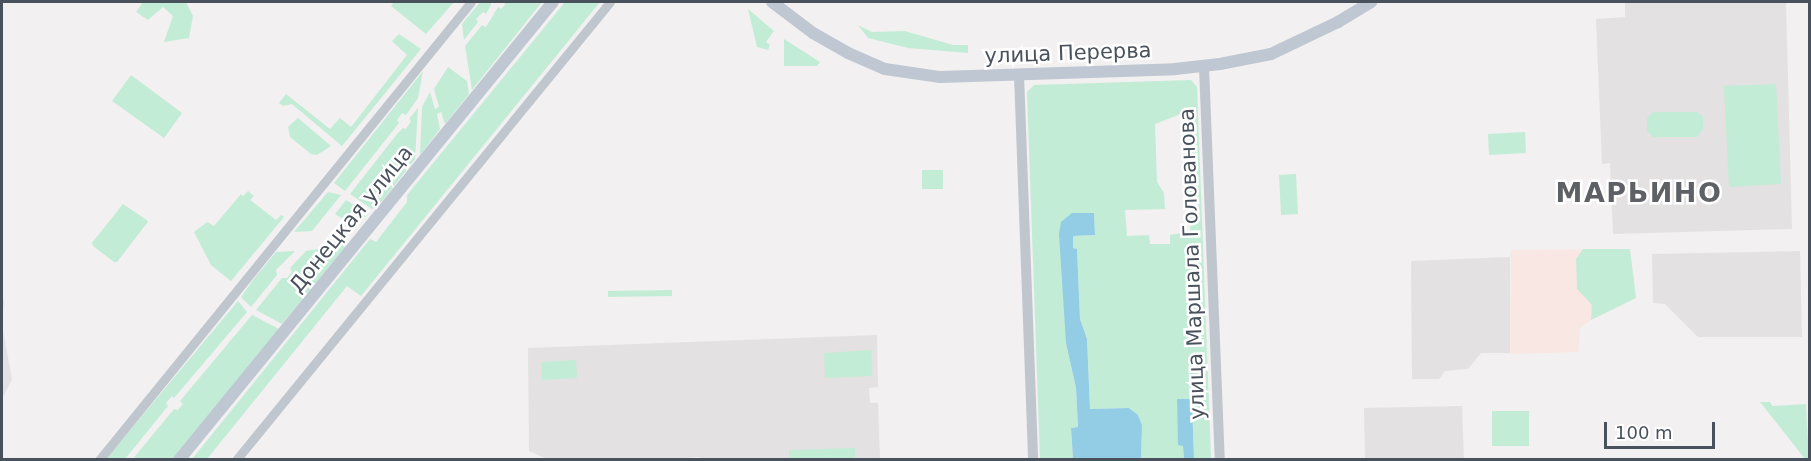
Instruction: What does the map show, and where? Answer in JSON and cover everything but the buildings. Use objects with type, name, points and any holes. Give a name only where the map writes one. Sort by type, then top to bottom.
[{"type":"main road","name":"Донецкая улица","points":[[179,459],[553,2]]},
{"type":"main road","name":"улица Перерва","points":[[772,2],[825,41],[885,69],[940,77],[1204,67],[1270,54],[1338,22],[1371,2]]},
{"type":"street","name":"Донецкая улица","points":[[99,459],[471,2]]},
{"type":"street","points":[[236,459],[610,2]]},
{"type":"street","name":"улица Маршала Голованова","points":[[1204,67],[1220,459]]},
{"type":"street","points":[[1019,75],[1033,459]]},
{"type":"shaded area","points":[[1625,2],[1786,2],[1792,229],[1613,234],[1610,163],[1602,164],[1596,19],[1625,17]]},
{"type":"shaded area","points":[[1630,249],[1636,298],[1591,320],[1580,328],[1578,352],[1510,354],[1511,250]]},
{"type":"shaded area","points":[[1800,251],[1802,337],[1698,337],[1665,304],[1653,303],[1652,254]]},
{"type":"shaded area","points":[[1510,257],[1510,353],[1481,353],[1468,369],[1445,371],[1439,379],[1412,379],[1411,261]]},
{"type":"shaded area","points":[[2,298],[4,300],[2,325]]},
{"type":"shaded area","points":[[2,325],[12,379],[2,399]]},
{"type":"shaded area","points":[[877,335],[878,387],[869,388],[870,403],[878,403],[880,459],[704,460],[699,457],[665,460],[547,459],[529,451],[528,348]]},
{"type":"shaded area","points":[[1462,406],[1464,459],[1365,459],[1364,408]]},
{"type":"green space","points":[[143,2],[186,2],[193,16],[189,38],[164,42],[173,16],[163,7],[148,20],[136,12]]},
{"type":"green space","points":[[394,2],[454,2],[426,34],[391,6]]},
{"type":"green space","points":[[480,2],[491,2],[491,5],[486,14],[483,12],[476,19],[478,22],[464,40],[462,24]]},
{"type":"green space","points":[[504,2],[542,2],[472,90],[465,46],[482,25],[486,27],[498,7],[501,9],[505,5]]},
{"type":"green space","points":[[565,2],[600,2],[361,296],[347,286],[207,459],[192,459],[370,239],[376,242],[407,202],[407,195]]},
{"type":"green space","points":[[748,9],[774,31],[766,42],[770,45],[768,50],[757,47]]},
{"type":"green space","points":[[858,25],[872,32],[905,31],[953,45],[968,45],[968,53],[908,48],[868,38]]},
{"type":"green space","points":[[399,34],[421,49],[342,146],[292,104],[283,106],[279,103],[286,94],[330,129],[340,118],[351,127],[407,55],[392,41]]},
{"type":"green space","points":[[784,39],[820,62],[817,66],[784,66]]},
{"type":"green space","points":[[448,67],[467,81],[469,94],[445,124],[441,112],[437,114],[440,129],[420,155],[422,107],[430,92],[435,109],[439,107],[434,89]]},
{"type":"green space","points":[[423,71],[418,98],[406,115],[402,113],[397,120],[399,123],[345,191],[334,183]]},
{"type":"green space","points":[[131,75],[182,113],[164,138],[112,101]]},
{"type":"green space","points":[[1191,80],[1197,87],[1211,459],[1194,459],[1192,402],[1189,399],[1177,399],[1179,445],[1183,445],[1184,459],[1141,459],[1142,425],[1138,415],[1129,408],[1090,409],[1087,339],[1080,319],[1077,249],[1073,248],[1073,236],[1095,235],[1094,213],[1072,213],[1066,343],[1076,388],[1078,427],[1071,428],[1073,459],[1040,459],[1027,92],[1034,85]],"holes":[[[1181,114],[1190,125],[1190,196],[1198,197],[1199,214],[1191,216],[1190,232],[1170,235],[1170,244],[1150,244],[1149,235],[1127,236],[1125,210],[1165,209],[1164,193],[1157,182],[1155,124]]]},
{"type":"green space","points":[[1776,84],[1781,184],[1729,187],[1724,86]]},
{"type":"green space","points":[[418,108],[415,159],[383,200],[372,209],[350,194],[397,134],[403,128],[406,129],[411,121],[409,119]]},
{"type":"green space","points":[[1653,112],[1697,112],[1703,117],[1703,129],[1697,137],[1653,137],[1647,131],[1647,118]]},
{"type":"green space","points":[[298,118],[331,146],[317,155],[311,154],[290,137],[288,127]]},
{"type":"green space","points":[[1525,132],[1526,153],[1489,155],[1488,134]]},
{"type":"green space","points":[[922,170],[943,170],[943,189],[922,189]]},
{"type":"green space","points":[[1296,174],[1298,214],[1281,215],[1279,175]]},
{"type":"green space","points":[[248,191],[254,196],[250,200],[276,220],[281,215],[284,217],[231,281],[211,265],[194,232],[207,222],[214,226],[241,194],[243,196]]},
{"type":"green space","points":[[328,192],[341,195],[312,231],[294,232]]},
{"type":"green space","points":[[346,200],[368,214],[356,227],[335,214]]},
{"type":"green space","points":[[123,204],[148,221],[117,262],[114,262],[92,243]]},
{"type":"green space","points":[[347,245],[282,324],[256,310],[282,278],[287,278],[292,272],[290,268],[306,251]]},
{"type":"green space","points":[[1583,249],[1630,249],[1636,298],[1591,320],[1592,305],[1577,289],[1576,259]]},
{"type":"green space","points":[[295,251],[276,270],[277,275],[251,307],[241,297],[253,280],[276,252]]},
{"type":"green space","points":[[672,290],[672,296],[608,297],[608,291]]},
{"type":"green space","points":[[238,301],[247,312],[174,398],[172,396],[166,403],[168,406],[125,459],[106,459]]},
{"type":"green space","points":[[252,315],[279,329],[173,459],[132,460],[174,409],[178,410],[183,404],[180,401]]},
{"type":"green space","points":[[871,350],[872,376],[825,378],[824,353]]},
{"type":"green space","points":[[576,360],[577,378],[542,380],[541,362]]},
{"type":"green space","points":[[1760,402],[1770,402],[1772,406],[1806,404],[1809,459],[1805,459]]},
{"type":"green space","points":[[1492,411],[1529,411],[1529,446],[1492,446]]},
{"type":"green space","points":[[855,448],[855,459],[789,459],[789,450]]},
{"type":"water","points":[[1072,213],[1094,213],[1095,235],[1073,236],[1073,248],[1077,249],[1080,319],[1087,339],[1090,409],[1129,408],[1138,415],[1142,425],[1141,459],[1073,459],[1071,428],[1078,427],[1076,388],[1066,343],[1059,234],[1061,222]]},
{"type":"water","points":[[1177,399],[1189,399],[1192,402],[1194,459],[1184,459],[1183,446],[1178,445]]},
{"type":"district","name":"МАРЬИНО","points":[[1639,193]]}]
